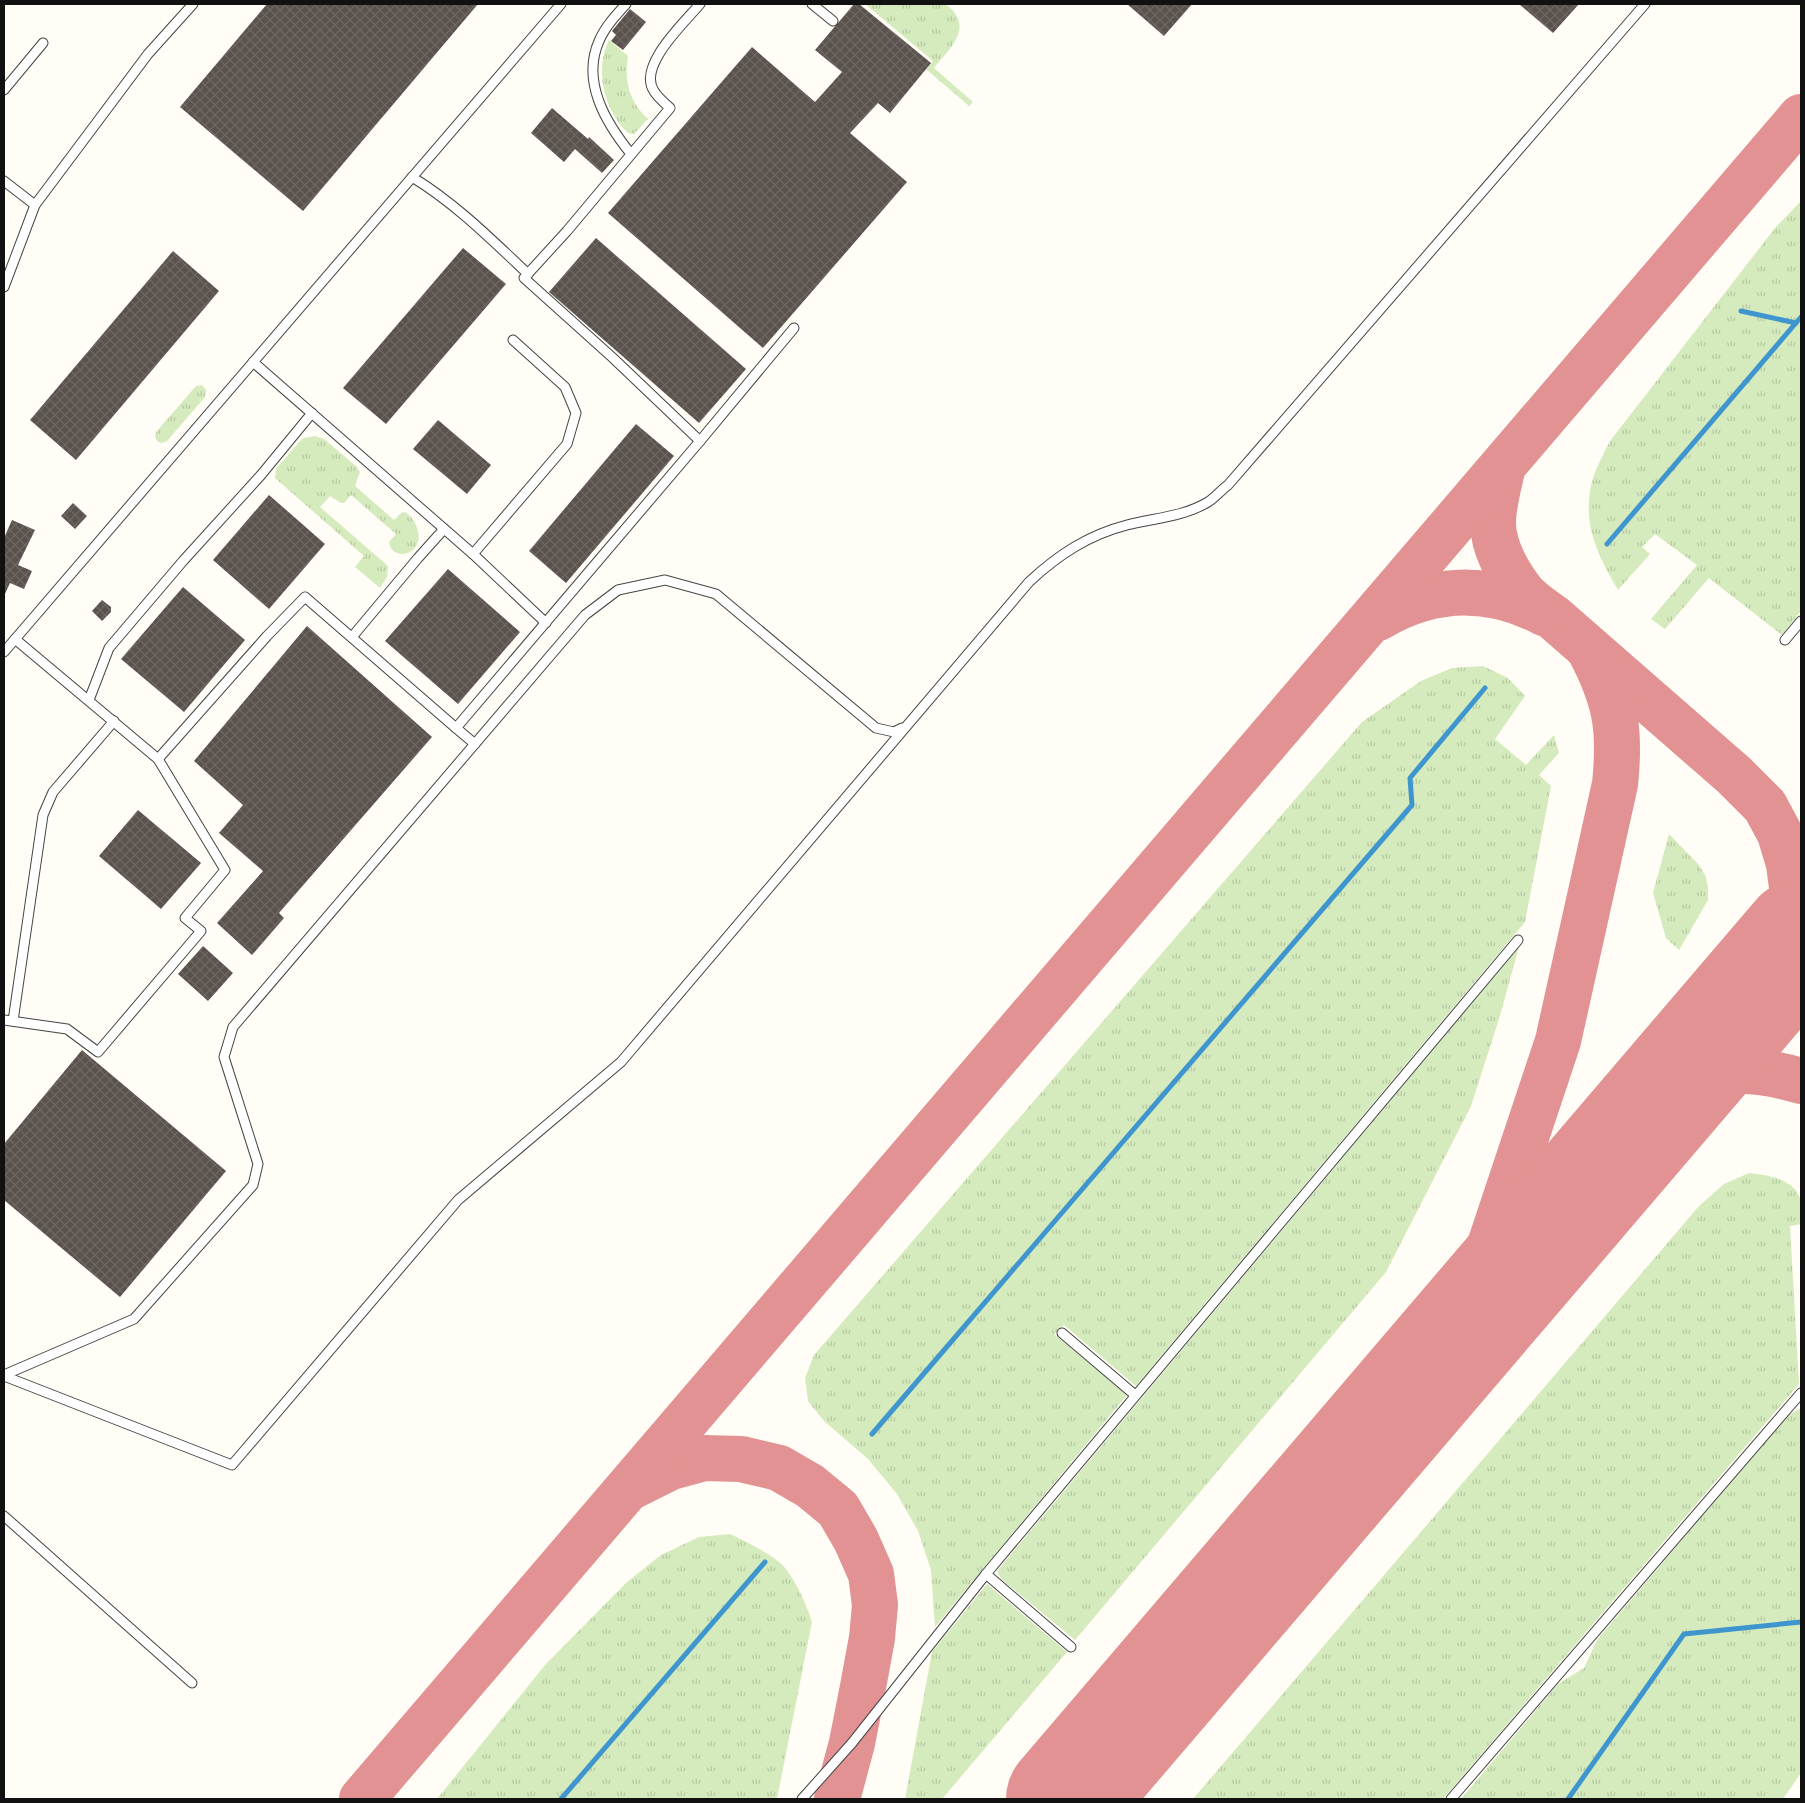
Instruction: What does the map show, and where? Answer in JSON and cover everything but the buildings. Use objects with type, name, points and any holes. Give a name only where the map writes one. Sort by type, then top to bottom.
[{"type":"lane","points":[[4,287],[35,206],[148,54],[194,4]]},
{"type":"lane","points":[[4,652],[561,4]]},
{"type":"lane","points":[[626,4],[610,23],[599,41],[592,70],[599,103],[611,128],[631,154]]},
{"type":"lane","points":[[700,4],[658,54],[650,76],[652,90],[670,108],[567,231],[524,278],[613,358],[700,441]]},
{"type":"lane","points":[[812,4],[832,21]]},
{"type":"lane","points":[[4,1376],[232,1465],[458,1200],[621,1062],[1029,582],[1050,562],[1099,534],[1127,525],[1189,512],[1209,502],[1228,485],[1645,4]]},
{"type":"lane","points":[[4,90],[43,43]]},
{"type":"lane","points":[[412,177],[432,189],[491,239],[528,274]]},
{"type":"lane","points":[[4,181],[35,206]]},
{"type":"lane","points":[[456,728],[794,328]]},
{"type":"lane","points":[[473,554],[567,444],[576,414],[565,386],[513,340]]},
{"type":"lane","points":[[253,362],[473,554],[546,623]]},
{"type":"lane","points":[[89,700],[109,648],[183,561],[261,475],[312,413]]},
{"type":"lane","points":[[352,637],[444,529]]},
{"type":"lane","points":[[4,1376],[134,1319],[253,1185],[258,1164],[224,1057],[233,1026],[585,615],[618,590],[665,580],[716,594],[876,728],[894,732],[905,727]]},
{"type":"lane","points":[[158,759],[267,636],[305,597],[475,744]]},
{"type":"lane","points":[[1785,640],[1801,621]]},
{"type":"lane","points":[[15,639],[89,700],[114,721],[158,759],[226,870],[186,918],[201,931],[98,1052],[67,1029],[8,1021],[43,815],[53,792],[114,721]]},
{"type":"lane","points":[[802,1799],[852,1743],[986,1574],[1135,1395],[1518,940]]},
{"type":"lane","points":[[1062,1333],[1135,1395]]},
{"type":"lane","points":[[1452,1799],[1801,1393]]},
{"type":"lane","points":[[4,1516],[192,1683]]},
{"type":"lane","points":[[986,1574],[1071,1646]]},
{"type":"green space","points":[[865,4],[946,4],[955,13],[959,21],[959,29],[953,45],[934,68],[973,102],[969,106],[926,69],[933,61]]},
{"type":"green space","points":[[609,40],[628,56],[627,74],[629,90],[636,105],[648,119],[634,134],[628,133],[620,124],[607,101],[602,77],[602,64]]},
{"type":"green space","points":[[1801,201],[1801,611],[1782,635],[1709,578],[1665,629],[1651,619],[1697,565],[1655,534],[1642,547],[1650,554],[1618,590],[1605,567],[1591,531],[1589,506],[1593,479],[1610,441],[1775,228]]},
{"type":"green space","points":[[202,385],[206,390],[205,397],[167,441],[158,442],[155,437],[156,432],[196,386]]},
{"type":"green space","points":[[315,436],[324,439],[357,467],[360,472],[355,486],[394,520],[401,513],[405,512],[416,525],[419,537],[418,543],[410,552],[399,554],[393,551],[389,542],[396,534],[351,495],[344,503],[330,496],[320,507],[388,566],[387,577],[380,588],[355,567],[364,556],[275,478],[276,469],[299,442],[304,438]]},
{"type":"green space","points":[[1483,666],[1508,678],[1525,696],[1495,739],[1526,765],[1554,735],[1559,753],[1539,775],[1551,786],[1525,922],[1136,1386],[1064,1325],[1054,1334],[1127,1395],[935,1627],[931,1570],[918,1531],[897,1494],[868,1459],[824,1421],[808,1401],[805,1378],[814,1355],[1362,722],[1421,681],[1452,668]]},
{"type":"green space","points":[[1669,834],[1699,865],[1706,877],[1708,888],[1708,900],[1679,950],[1666,938],[1653,893]]},
{"type":"green space","points":[[1519,947],[1499,1019],[1471,1106],[1386,1272],[1075,1640],[1001,1579],[997,1571]]},
{"type":"green space","points":[[1749,1173],[1772,1177],[1787,1183],[1798,1194],[1801,1201],[1801,1224],[1790,1226],[1799,1384],[1443,1799],[1193,1799],[1699,1206],[1724,1184]]},
{"type":"green space","points":[[1801,1408],[1801,1773],[1783,1799],[1461,1799],[1558,1684],[1584,1668],[1597,1640],[1787,1416]]},
{"type":"green space","points":[[730,1534],[768,1554],[786,1569],[801,1595],[812,1622],[777,1799],[437,1799],[545,1665],[627,1582],[661,1555],[699,1537]]},
{"type":"green space","points":[[987,1584],[1067,1652],[942,1799],[905,1799],[932,1652]]},
{"type":"waterway","points":[[1741,311],[1796,323]]},
{"type":"waterway","points":[[1607,544],[1801,317]]},
{"type":"waterway","points":[[872,1434],[1412,805],[1410,778],[1485,688]]},
{"type":"waterway","points":[[561,1799],[765,1562]]},
{"type":"waterway","points":[[1568,1799],[1684,1634],[1801,1622]]},
{"type":"taxiway","points":[[362,1799],[1801,117]]},
{"type":"taxiway","points":[[1503,466],[1496,494],[1494,532],[1502,560],[1523,593],[1734,775],[1765,806],[1780,834],[1789,864],[1793,895],[1787,955]]},
{"type":"taxiway","points":[[1378,618],[1398,607],[1419,600],[1439,595],[1460,593],[1481,593],[1502,597],[1544,613]]},
{"type":"taxiway","points":[[1459,1338],[1558,1041],[1615,784],[1617,746],[1614,714],[1605,683],[1589,649]]},
{"type":"taxiway","points":[[1676,1085],[1712,1074],[1739,1071],[1770,1074],[1801,1081]]},
{"type":"taxiway","points":[[633,1486],[671,1467],[704,1458],[741,1459],[779,1468],[810,1486],[838,1509],[856,1540],[871,1574],[875,1605],[872,1638],[863,1687],[852,1743],[837,1799]]},
{"type":"runway","points":[[1065,1799],[1801,938]]}]
